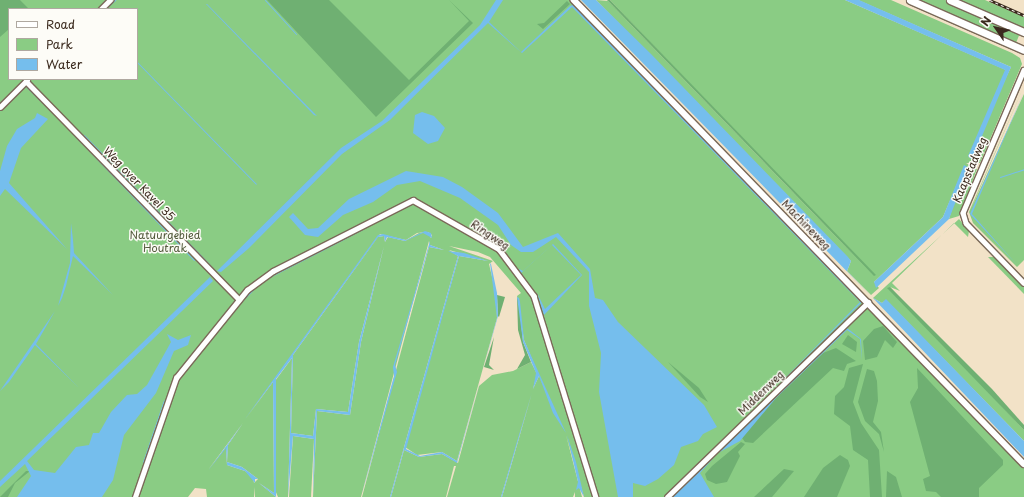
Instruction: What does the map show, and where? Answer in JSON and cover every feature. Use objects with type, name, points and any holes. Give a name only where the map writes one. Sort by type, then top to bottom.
[{"type":"main road","points":[[910,0],[1024,50]]},
{"type":"main road","points":[[950,0],[1024,32]]},
{"type":"street","points":[[102,8],[110,0]]},
{"type":"street","name":"Machineweg","points":[[574,0],[1024,464]]},
{"type":"street","name":"Kaapstadweg","points":[[1024,70],[963,213],[966,223],[1024,283]]},
{"type":"street","points":[[0,106],[27,80]]},
{"type":"street","name":"Weg over Kavel 35","points":[[27,80],[239,299]]},
{"type":"street","name":"Ringweg","points":[[134,497],[176,378],[239,299],[273,271],[406,202],[421,203],[499,249],[534,296],[596,497]]},
{"type":"street","name":"Middenweg","points":[[667,497],[868,302]]},
{"type":"green space","name":"Natuurgebied Houtrak","points":[[0,0],[572,0],[865,303],[665,497],[584,497],[566,435],[582,497],[575,497],[575,492],[573,497],[502,497],[532,393],[501,497],[447,497],[456,466],[454,466],[446,497],[391,497],[404,450],[419,457],[442,454],[458,463],[479,386],[492,375],[513,371],[531,362],[537,374],[533,389],[539,376],[563,433],[524,340],[517,296],[521,293],[490,257],[478,252],[449,246],[493,261],[489,264],[496,294],[497,318],[457,461],[442,452],[417,455],[405,447],[459,256],[488,261],[449,250],[458,256],[390,497],[362,497],[429,247],[444,250],[430,245],[429,241],[361,497],[313,497],[317,411],[350,415],[361,342],[384,246],[359,342],[348,412],[316,409],[313,436],[291,433],[293,355],[378,237],[384,236],[385,242],[388,237],[405,241],[419,233],[428,233],[431,238],[432,235],[428,232],[417,233],[406,240],[380,234],[244,421],[273,382],[274,493],[259,483],[276,497],[255,497],[254,487],[254,497],[207,497],[206,489],[195,488],[188,497],[0,497]],"holes":[[[243,423],[228,445],[227,462],[242,467],[258,479],[254,483],[253,477],[245,471],[227,465],[226,447],[208,470]]]},
{"type":"green space","points":[[0,0],[20,0],[28,8],[8,8],[8,30],[0,37]]},
{"type":"green space","points":[[267,0],[329,0],[409,80],[469,21],[449,0],[473,23],[376,117]]},
{"type":"green space","points":[[596,0],[608,1],[874,276],[610,0],[845,0],[1006,70],[968,159],[1011,67],[858,0],[891,0],[1012,53],[1020,58],[1022,64],[980,163],[966,163],[977,169],[959,216],[949,219],[965,165],[943,217],[874,282],[879,288],[871,295],[847,271],[851,261]]},
{"type":"green space","points":[[607,0],[610,0],[876,275],[874,276]]},
{"type":"green space","points":[[915,0],[945,0],[1020,33],[1016,43]]},
{"type":"green space","points":[[959,0],[985,0],[1024,17],[1024,28]]},
{"type":"green space","points":[[567,1],[570,4],[543,29],[537,24],[544,23]]},
{"type":"green space","points":[[1024,86],[971,209],[1024,94],[1024,260],[1017,267],[973,223],[969,212]]},
{"type":"green space","points":[[959,219],[969,231],[968,237],[954,223]]},
{"type":"green space","points":[[942,235],[892,283],[900,291],[890,287],[1024,430],[1024,441],[886,300],[882,303],[873,298]]},
{"type":"green space","points":[[988,257],[995,257],[1024,287],[1024,294]]},
{"type":"green space","points":[[890,287],[992,389],[1024,425],[1024,430],[887,288]]},
{"type":"green space","points":[[497,295],[505,297],[499,317],[498,316]]},
{"type":"green space","points":[[517,297],[519,302],[523,342],[531,362],[517,369],[525,355],[518,330]]},
{"type":"green space","points":[[867,305],[1024,466],[1024,497],[668,497]]},
{"type":"green space","points":[[883,326],[897,342],[893,348],[885,340],[877,357],[865,360],[863,341],[874,329]]},
{"type":"green space","points":[[848,335],[857,342],[856,352],[842,344]]},
{"type":"green space","points":[[494,337],[489,365],[494,370],[484,367]]},
{"type":"green space","points":[[836,348],[856,361],[847,364],[844,371],[833,368],[753,443],[745,442],[742,438],[747,429],[776,398],[823,353]]},
{"type":"green space","points":[[292,358],[288,497],[278,497],[275,490],[275,381]]},
{"type":"green space","points":[[668,362],[699,388],[708,402],[700,397]]},
{"type":"green space","points":[[863,364],[853,402],[861,423],[879,450],[882,497],[870,497],[868,460],[853,450],[850,426],[834,414],[835,396],[844,387],[849,368]]},
{"type":"green space","points":[[917,368],[1003,460],[1003,465],[979,488],[979,497],[941,497],[936,492],[926,491],[923,479],[930,476],[910,402],[918,388]]},
{"type":"green space","points":[[867,369],[874,371],[877,381],[878,401],[873,422],[881,432],[884,452],[879,434],[865,421],[858,402]]},
{"type":"green space","points":[[293,436],[314,439],[311,497],[289,497]]},
{"type":"green space","points":[[741,442],[745,444],[738,452],[740,456],[727,482],[716,484],[707,480],[705,474],[712,466]]},
{"type":"green space","points":[[840,455],[848,460],[850,466],[837,497],[804,497],[823,468]]},
{"type":"green space","points":[[784,469],[794,471],[772,497],[754,497]]},
{"type":"green space","points":[[26,471],[30,471],[15,483],[8,497],[0,497]]},
{"type":"green space","points":[[887,471],[896,477],[902,497],[886,497]]},
{"type":"water","points":[[496,0],[503,0],[489,22],[521,52],[570,6],[573,5],[862,302],[771,392],[860,302],[572,7],[522,53],[488,23],[390,120],[342,154],[248,249],[221,272],[217,271],[341,148],[382,121],[480,25]]},
{"type":"water","points":[[581,0],[596,0],[651,54],[848,257],[851,261],[847,271],[872,297]]},
{"type":"water","points":[[845,0],[859,0],[1011,67],[972,160],[968,156],[1005,70]]},
{"type":"water","points":[[207,4],[317,116],[314,115]]},
{"type":"water","points":[[26,86],[69,130],[26,87],[0,112]]},
{"type":"water","points":[[1024,92],[972,214],[1017,265],[970,214]]},
{"type":"water","points":[[422,112],[434,116],[445,128],[438,141],[428,144],[413,133],[415,115]]},
{"type":"water","points":[[37,113],[48,119],[21,148],[9,183],[67,249],[5,189],[0,196],[0,171],[7,146],[17,129],[35,118]]},
{"type":"water","points":[[964,165],[969,168],[949,219],[876,288],[874,282],[943,217]]},
{"type":"water","points":[[406,171],[443,177],[462,187],[498,213],[523,247],[558,233],[590,269],[595,298],[603,300],[618,322],[704,405],[717,427],[703,434],[698,441],[681,447],[674,465],[658,479],[645,486],[633,483],[633,497],[618,497],[599,392],[601,353],[589,306],[589,272],[556,237],[533,252],[521,252],[511,245],[498,225],[460,198],[420,181],[397,185],[373,202],[343,215],[318,237],[305,235],[289,217],[293,213],[308,229],[318,228],[349,199]]},
{"type":"water","points":[[71,223],[74,253],[113,295],[73,256],[66,286],[58,306],[70,263]]},
{"type":"water","points":[[368,228],[262,282],[224,321],[256,285]]},
{"type":"water","points":[[425,231],[431,233],[432,238],[423,233],[405,241],[387,237],[385,242],[384,236],[378,237],[293,355],[291,433],[313,436],[316,409],[348,412],[359,342],[384,246],[361,342],[350,415],[317,411],[313,497],[314,439],[293,436],[288,497],[292,358],[276,379],[276,497],[259,483],[274,493],[273,382],[244,420],[378,235],[383,234],[406,240]]},
{"type":"water","points":[[430,241],[430,245],[444,250],[429,247],[395,365],[397,372],[361,497],[394,376],[393,367]]},
{"type":"water","points":[[553,244],[582,275],[544,315],[537,293],[545,309],[581,275],[552,245],[521,273],[519,269],[523,271]]},
{"type":"water","points":[[448,251],[464,253],[488,261],[459,256],[406,449],[420,456],[442,452],[457,461],[481,378],[457,463],[442,454],[419,457],[404,450],[390,497],[458,256]]},
{"type":"water","points":[[490,263],[497,293],[498,316],[482,373],[497,318]]},
{"type":"water","points":[[210,277],[213,281],[27,461],[34,470],[55,473],[76,447],[89,445],[93,433],[99,433],[111,412],[127,395],[137,394],[147,385],[171,342],[167,334],[178,340],[191,335],[188,345],[174,351],[156,393],[124,435],[113,480],[102,497],[17,497],[31,476],[25,464],[0,487],[0,481]]},
{"type":"water","points":[[517,297],[519,298],[520,302],[524,340],[566,433],[553,413],[539,376],[533,389],[536,373],[523,342]]},
{"type":"water","points":[[873,298],[882,303],[886,299],[1024,441],[1024,457]]},
{"type":"water","points":[[55,311],[36,344],[79,388],[35,345],[9,382],[0,391]]},
{"type":"water","points":[[855,319],[847,328],[861,339],[862,361],[860,339],[847,330],[776,398],[740,441],[718,453],[700,473],[714,497],[671,497]]},
{"type":"water","points":[[221,324],[181,377],[215,331]]},
{"type":"water","points":[[532,392],[502,497],[501,497],[516,445]]},
{"type":"water","points":[[243,423],[228,445],[227,462],[242,467],[258,479],[255,479],[255,483],[245,471],[227,465],[226,448],[208,471]]},
{"type":"water","points":[[567,435],[576,462],[584,497],[579,488],[576,490],[578,482]]},
{"type":"waterway","points":[[107,7],[115,0]]},
{"type":"waterway","points":[[265,0],[296,34]]},
{"type":"waterway","points":[[138,63],[256,184]]},
{"type":"waterway","points":[[74,135],[194,260]]},
{"type":"waterway","points":[[84,135],[209,264]]},
{"type":"waterway","points":[[1000,177],[1024,169]]},
{"type":"waterway","points":[[857,317],[863,311]]},
{"type":"waterway","points":[[143,462],[164,400]]},
{"type":"railway","points":[[990,0],[1024,15]]}]
